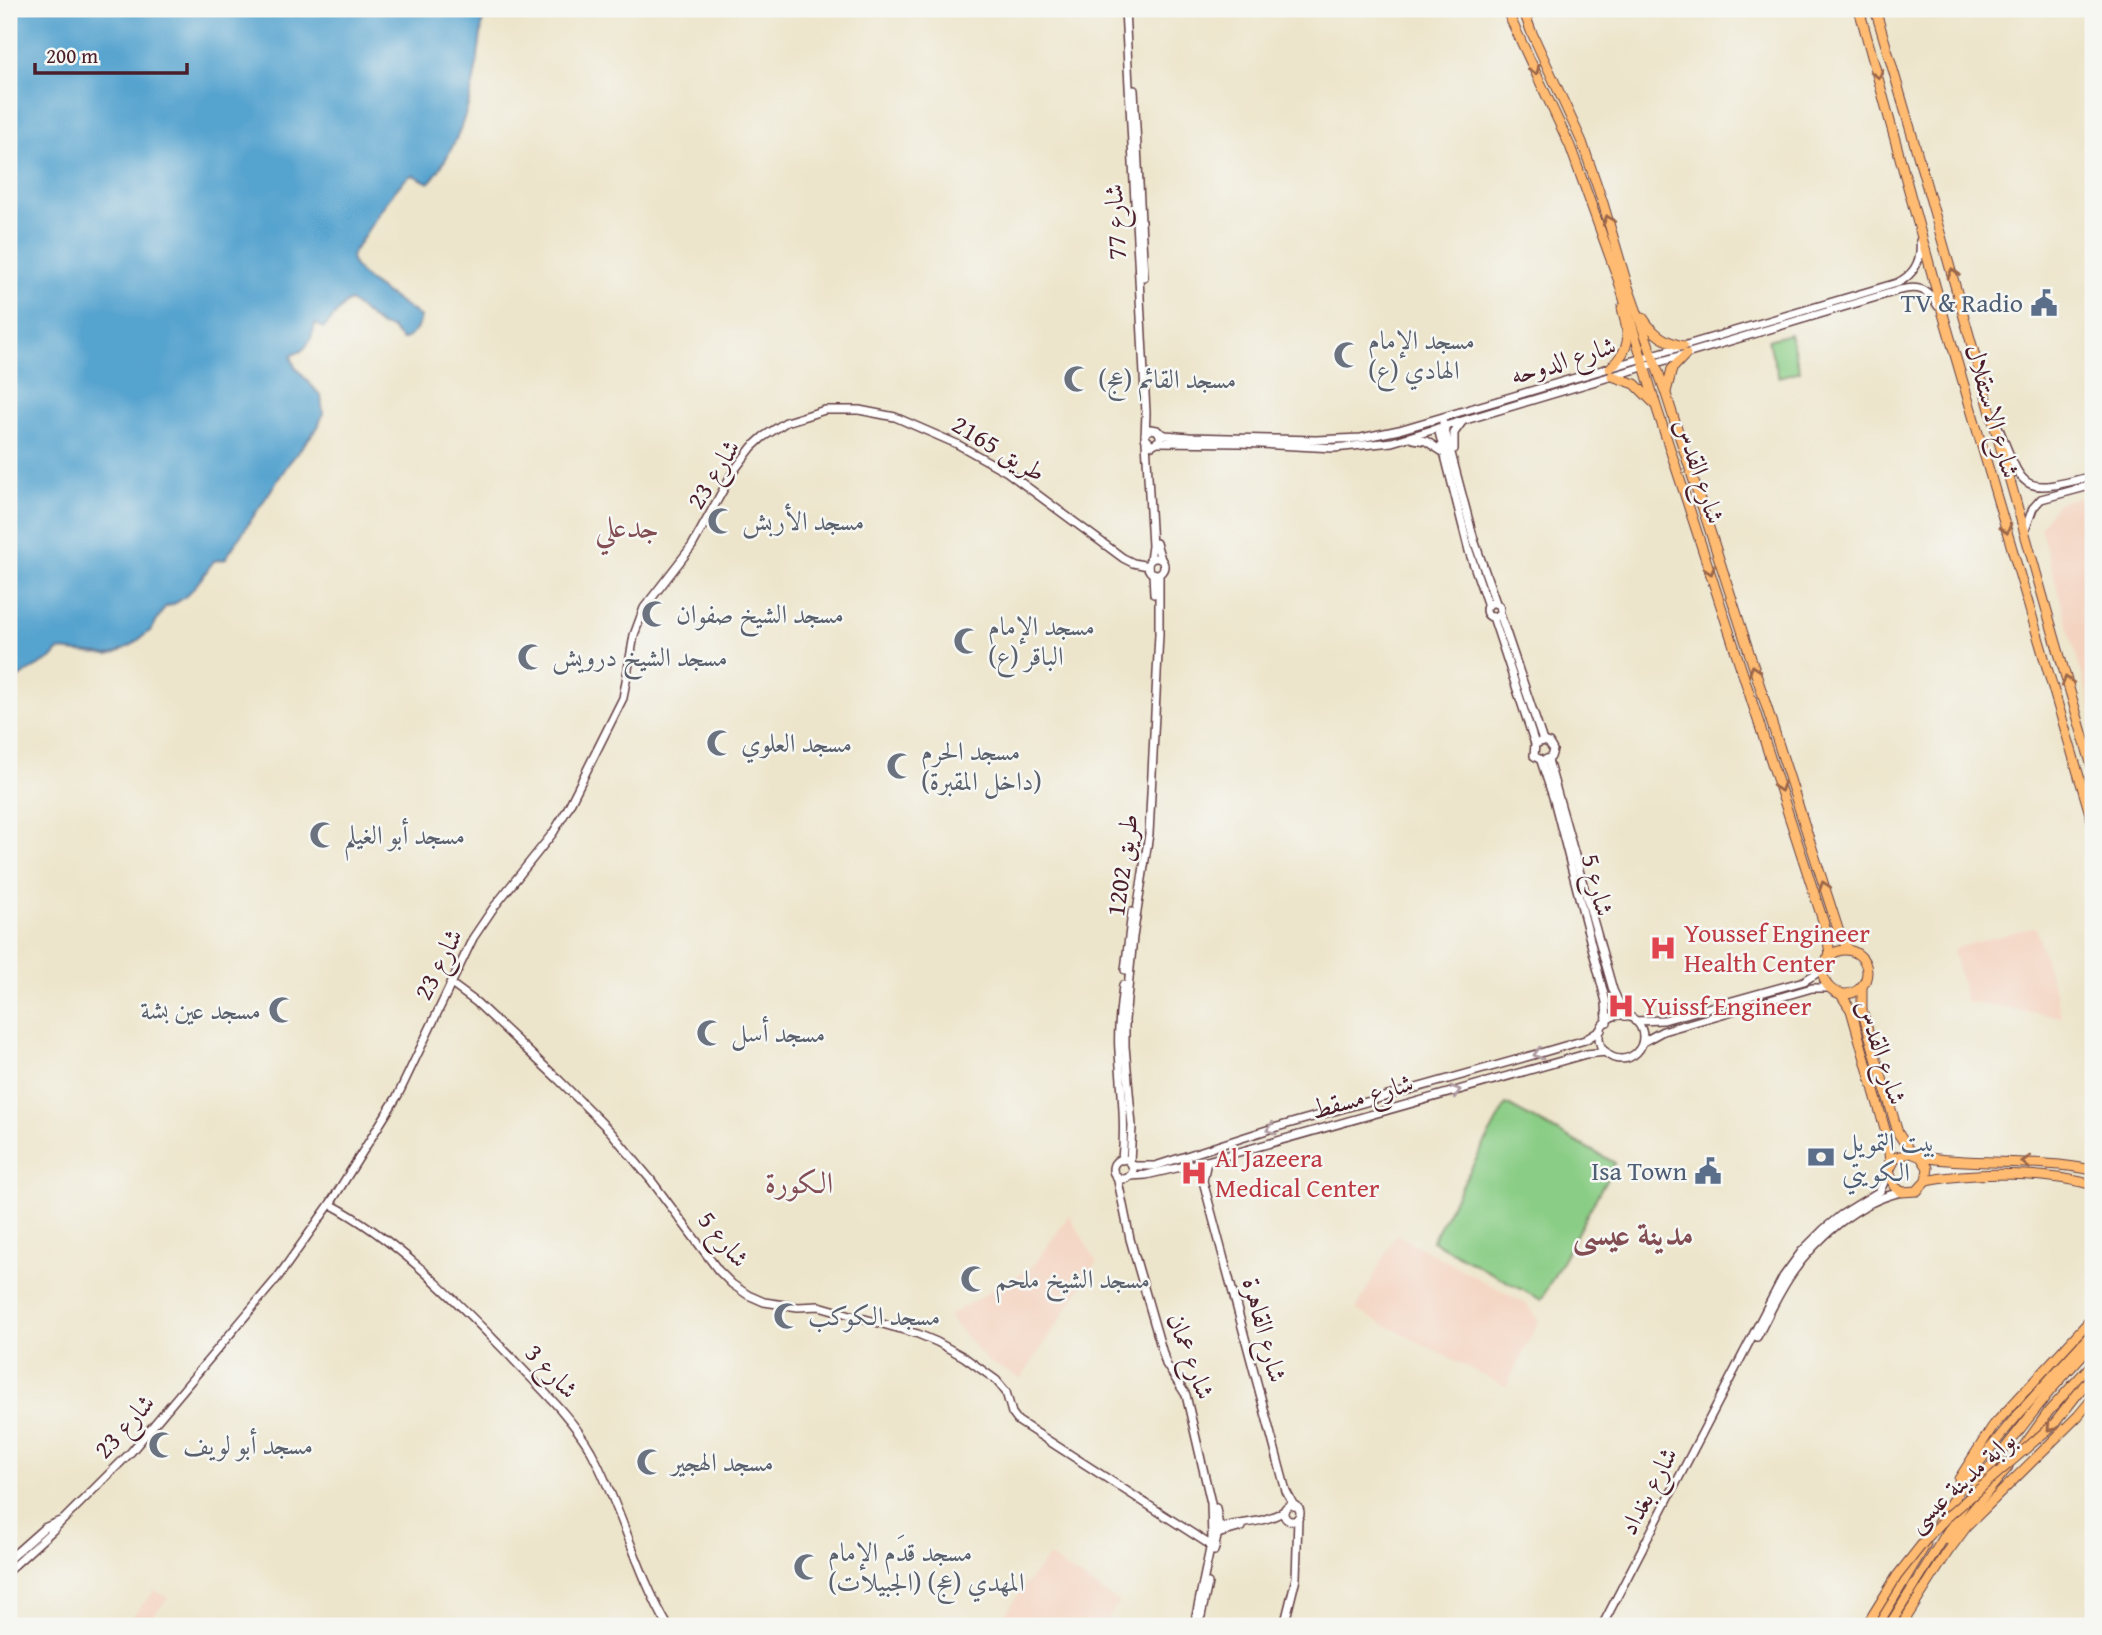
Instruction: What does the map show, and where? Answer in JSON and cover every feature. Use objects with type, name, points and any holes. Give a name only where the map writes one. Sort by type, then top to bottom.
[{"type":"main road","name":"شارع القدس","points":[[1506,9],[1570,146],[1601,246],[1618,279],[1648,360],[1666,394],[1834,916],[1842,940],[1849,950]]},
{"type":"main road","name":"شارع القدس","points":[[1523,9],[1582,142],[1627,284],[1648,360],[1657,407],[1827,933],[1830,955]]},
{"type":"main road","name":"شارع الاستقلال","points":[[1859,9],[1943,314],[2093,824]]},
{"type":"main road","name":"شارع الاستقلال","points":[[1875,9],[2093,770]]},
{"type":"main road","points":[[1618,279],[1617,287],[1629,341],[1611,372],[1641,387],[1657,407]]},
{"type":"main road","points":[[1627,284],[1649,327],[1664,340],[1685,350],[1672,369],[1666,394]]},
{"type":"main road","points":[[1849,950],[1859,955],[1866,965],[1866,977],[1862,986],[1854,992],[1840,993],[1829,988],[1822,970],[1830,955],[1836,951],[1849,950]]},
{"type":"main road","name":"شارع القدس","points":[[1862,986],[1862,1010],[1883,1085],[1898,1133],[1911,1153]]},
{"type":"main road","name":"شارع القدس","points":[[1840,993],[1851,1010],[1888,1140],[1889,1168]]},
{"type":"main road","points":[[1921,1157],[1928,1168],[1926,1181],[1917,1191],[1902,1192],[1894,1186],[1889,1168],[1901,1154],[1911,1153],[1921,1157],[1970,1163],[2045,1163],[2093,1170]]},
{"type":"main road","points":[[1926,1181],[1974,1175],[2093,1178]]},
{"type":"main road","points":[[2059,1178],[2093,1187]]},
{"type":"main road","points":[[1944,1514],[1961,1475],[1993,1426],[2093,1317]]},
{"type":"main road","points":[[1877,1626],[1969,1474],[1996,1438],[2093,1332]]},
{"type":"main road","points":[[1889,1626],[1978,1484],[2049,1392],[2093,1343]]},
{"type":"main road","points":[[1919,1577],[2012,1462],[2043,1418],[2093,1363]]},
{"type":"main road","name":"بوابة مدينة عيسى","points":[[1866,1626],[1897,1576],[1922,1544],[1946,1518],[2054,1424],[2093,1374]]},
{"type":"main road","name":"بوابة مدينة عيسى","points":[[1901,1626],[1967,1526],[2093,1398]]},
{"type":"street","name":"شارع 77","points":[[1127,9],[1150,412],[1158,431],[1157,443]]},
{"type":"street","name":"شارع 77","points":[[1127,9],[1152,568]]},
{"type":"street","name":"شارع الدوحه","points":[[1722,339],[1897,283],[1911,275],[1919,260],[1921,247],[1918,216]]},
{"type":"street","name":"شارع الدوحه","points":[[1158,431],[1165,435],[1189,437],[1361,439],[1463,421],[1648,360],[1914,287],[1930,294],[1943,314]]},
{"type":"street","points":[[1825,312],[1829,303]]},
{"type":"street","name":"شارع الدوحه","points":[[1145,437],[1149,444],[1241,443],[1362,447],[1406,439],[1440,424],[1611,372]]},
{"type":"street","points":[[1991,408],[2017,472],[2025,482],[2041,488],[2050,488],[2093,477]]},
{"type":"street","name":"طريق 2165","points":[[812,414],[839,409],[868,411],[895,417],[941,436],[1013,477],[1128,561],[1152,568]]},
{"type":"street","name":"شارع 23","points":[[9,1570],[131,1452],[278,1277],[330,1204],[398,1095],[464,954],[486,917],[560,822],[601,747],[624,698],[634,635],[644,608],[692,546],[733,472],[752,447],[774,429],[812,414]]},
{"type":"street","points":[[1454,464],[1454,433],[1463,421]]},
{"type":"street","points":[[1440,424],[1444,453],[1469,551],[1492,605],[1501,609],[1496,615]]},
{"type":"street","points":[[1440,424],[1454,464],[1492,605],[1487,613],[1496,615]]},
{"type":"street","points":[[1145,437],[1150,429],[1158,431]]},
{"type":"street","points":[[1406,439],[1426,441],[1444,453]]},
{"type":"street","points":[[1157,443],[1152,458],[1156,547],[1164,566],[1152,568],[1155,558],[1161,559]]},
{"type":"street","points":[[2025,530],[2031,511],[2045,497],[2093,485]]},
{"type":"street","points":[[2079,489],[2093,493]]},
{"type":"street","name":"طريق 1202","points":[[1128,1163],[1118,1031],[1129,929],[1144,835],[1148,784],[1156,617],[1152,568]]},
{"type":"street","name":"طريق 1202","points":[[1128,1163],[1131,1107],[1125,1020],[1133,937],[1149,834],[1160,634],[1152,568]]},
{"type":"street","points":[[1496,615],[1539,743],[1533,753],[1544,760],[1553,750],[1549,743],[1539,743]]},
{"type":"street","name":"شارع 5","points":[[1544,760],[1606,1002],[1606,1022]]},
{"type":"street","name":"شارع 5","points":[[1544,760],[1613,990],[1625,1016]]},
{"type":"street","points":[[1597,967],[1604,971],[1613,990]]},
{"type":"street","points":[[1635,1021],[1664,1020],[1804,981],[1822,970]]},
{"type":"street","name":"شارع 5","points":[[448,986],[480,1007],[559,1080],[618,1140],[661,1192],[718,1270],[732,1284],[764,1302],[823,1307],[918,1334],[953,1350],[1002,1386],[1012,1413],[1018,1420],[1198,1536],[1215,1537],[1246,1525],[1289,1514]]},
{"type":"street","points":[[1643,1042],[1642,1031],[1635,1021],[1625,1016],[1617,1016],[1606,1022],[1601,1030],[1600,1042],[1606,1052],[1617,1059],[1627,1058],[1637,1053],[1643,1042],[1663,1031],[1812,988],[1829,988]]},
{"type":"street","name":"شارع مسقط","points":[[1128,1163],[1155,1166],[1270,1129],[1585,1040],[1601,1030]]},
{"type":"street","name":"شارع مسقط","points":[[1124,1177],[1183,1168],[1586,1054],[1606,1052]]},
{"type":"street","points":[[1123,1088],[1127,1091],[1131,1107]]},
{"type":"street","name":"شارع القاهرة","points":[[1207,1161],[1203,1181],[1286,1491],[1289,1514]]},
{"type":"street","points":[[1128,1163],[1124,1177],[1114,1167],[1128,1163]]},
{"type":"street","points":[[1183,1168],[1193,1171],[1203,1181]]},
{"type":"street","name":"شارع بغداد","points":[[1733,1376],[1733,1370],[1795,1260],[1831,1223],[1880,1191],[1889,1168]]},
{"type":"street","name":"شارع عمان","points":[[1124,1177],[1121,1199],[1166,1364],[1186,1395],[1208,1488],[1215,1503],[1215,1537],[1196,1626]]},
{"type":"street","name":"شارع بغداد","points":[[1602,1626],[1733,1376],[1787,1280],[1828,1233],[1856,1212],[1885,1196],[1902,1192]]},
{"type":"street","name":"شارع 3","points":[[330,1204],[395,1248],[425,1273],[544,1391],[579,1433],[595,1459],[668,1626]]},
{"type":"street","points":[[1284,1626],[1293,1600],[1296,1578],[1296,1538],[1289,1514]]},
{"type":"street","name":"شارع 23","points":[[9,1559],[44,1528],[61,1520]]},
{"type":"shaded area","points":[[2077,497],[2087,504],[2093,502],[2093,714],[2040,527],[2058,503]]},
{"type":"shaded area","points":[[2036,928],[2062,1017],[1966,1002],[1953,949]]},
{"type":"shaded area","points":[[1069,1215],[1097,1263],[1021,1379],[987,1361],[948,1316],[1034,1265]]},
{"type":"shaded area","points":[[1396,1234],[1526,1304],[1539,1321],[1506,1387],[1356,1310]]},
{"type":"shaded area","points":[[1049,1557],[1118,1602],[1103,1626],[1000,1624],[1022,1588]]},
{"type":"shaded area","points":[[155,1590],[168,1598],[144,1626],[124,1626]]},
{"type":"green space","points":[[1790,334],[1800,371],[1779,377],[1768,340]]},
{"type":"green space","points":[[1506,1104],[1615,1163],[1541,1300],[1432,1241]]},
{"type":"water","points":[[9,9],[481,9],[483,16],[478,60],[468,104],[462,125],[442,165],[429,183],[413,175],[406,179],[380,211],[351,256],[354,265],[369,281],[420,317],[414,332],[402,340],[391,328],[381,326],[350,301],[324,328],[315,324],[306,346],[291,356],[295,367],[321,396],[323,414],[318,427],[289,463],[225,559],[214,561],[187,595],[165,607],[151,630],[132,645],[108,655],[59,650],[51,659],[20,676],[9,687]]},
{"type":"place","name":"TV & Radio","points":[[2044,303]]},
{"type":"place","name":"مسجد الإمام الهادي (ع)","points":[[1347,355]]},
{"type":"place","name":"مسجد القائم (عج)","points":[[1077,379]]},
{"type":"place","name":"مسجد الأربش","points":[[721,521]]},
{"type":"place","name":"مسجد الشيخ صفوان","points":[[655,614]]},
{"type":"place","name":"مسجد الإمام الباقر (ع)","points":[[967,641]]},
{"type":"place","name":"مسجد الشيخ درويش","points":[[531,657]]},
{"type":"place","name":"مسجد العلوي","points":[[720,743]]},
{"type":"place","name":"مسجد الحرم (داخل المقبرة)","points":[[900,766]]},
{"type":"place","name":"مسجد أبو الغيلم","points":[[323,835]]},
{"type":"place","name":"Youssef Engineer Health Center","points":[[1663,948]]},
{"type":"place","name":"Yuissf Engineer","points":[[1621,1006]]},
{"type":"place","name":"مسجد عين بشة","points":[[282,1010]]},
{"type":"place","name":"مسجد أسل","points":[[710,1033]]},
{"type":"place","name":"بيت التمويل الكويتي","points":[[1821,1157]]},
{"type":"place","name":"Isa Town","points":[[1708,1171]]},
{"type":"place","name":"Al Jazeera Medical Center","points":[[1194,1173]]},
{"type":"place","name":"مسجد الشيخ ملحم","points":[[974,1279]]},
{"type":"place","name":"مسجد الكوكب","points":[[787,1316]]},
{"type":"place","name":"مسجد أبو لويف","points":[[162,1445]]},
{"type":"place","name":"مسجد الهجير","points":[[650,1462]]},
{"type":"place","name":"مسجد قدَم الإمام المهدي (عج) (الجبيلات)","points":[[807,1567]]},
{"type":"district","name":"جدعلي","points":[[627,527]]},
{"type":"district","name":"الكورة","points":[[799,1183]]},
{"type":"district","name":"مدينة عيسى","points":[[1633,1233]]}]
